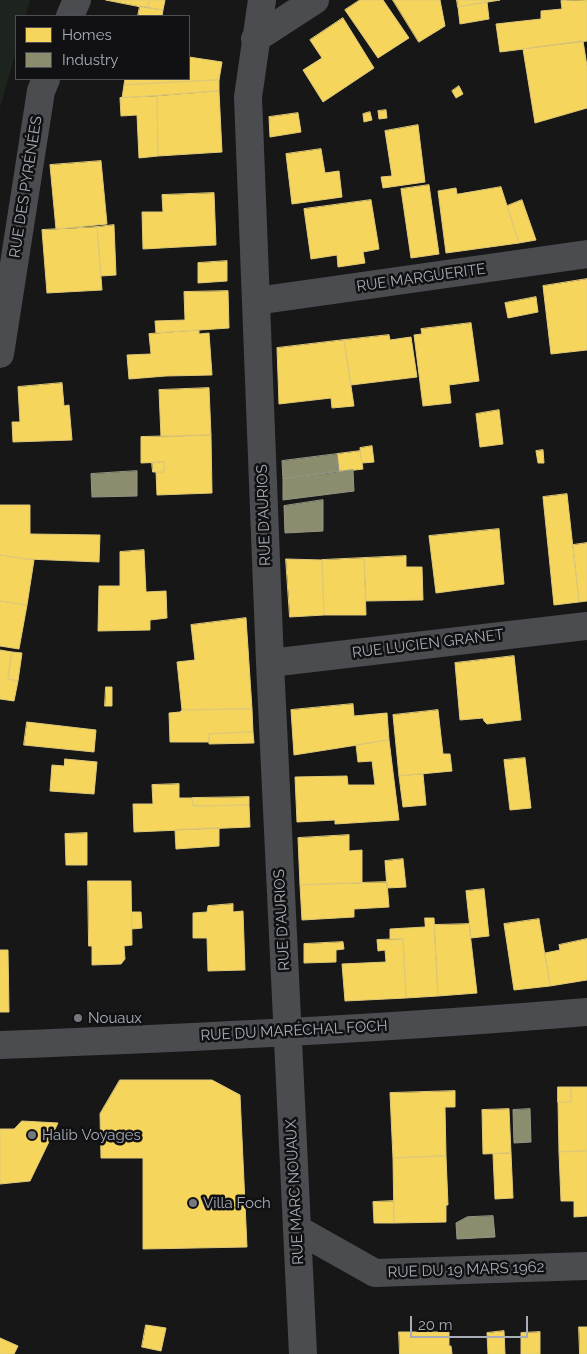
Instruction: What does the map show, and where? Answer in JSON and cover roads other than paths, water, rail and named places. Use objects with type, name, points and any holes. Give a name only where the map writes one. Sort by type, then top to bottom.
[{"type":"street","points":[[70,15],[77,0]]},
{"type":"street","name":"RUE D'AURIOS","points":[[262,0],[248,97],[270,663],[287,1031]]},
{"type":"street","points":[[255,39],[315,0]]},
{"type":"street","name":"RUE DES PYRÉNÉES","points":[[0,354],[41,91],[46,80]]},
{"type":"street","name":"RUE MARGUERITE","points":[[256,301],[587,254]]},
{"type":"street","name":"RUE LUCIEN GRANET","points":[[270,663],[587,626]]},
{"type":"street","name":"RUE DU MARÉCHAL FOCH","points":[[0,1045],[240,1035],[436,1024],[587,1012]]},
{"type":"street","name":"RUE MARC NOUAUX","points":[[287,1031],[303,1354]]},
{"type":"street","name":"RUE DU 19 MARS 1962","points":[[297,1229],[375,1273],[587,1266]]},
{"type":"place","name":"Nouaux","points":[[78,1018]]},
{"type":"place","name":"Halib Voyages","points":[[32,1135]]},
{"type":"place","name":"Villa Foch","points":[[193,1203]]}]
